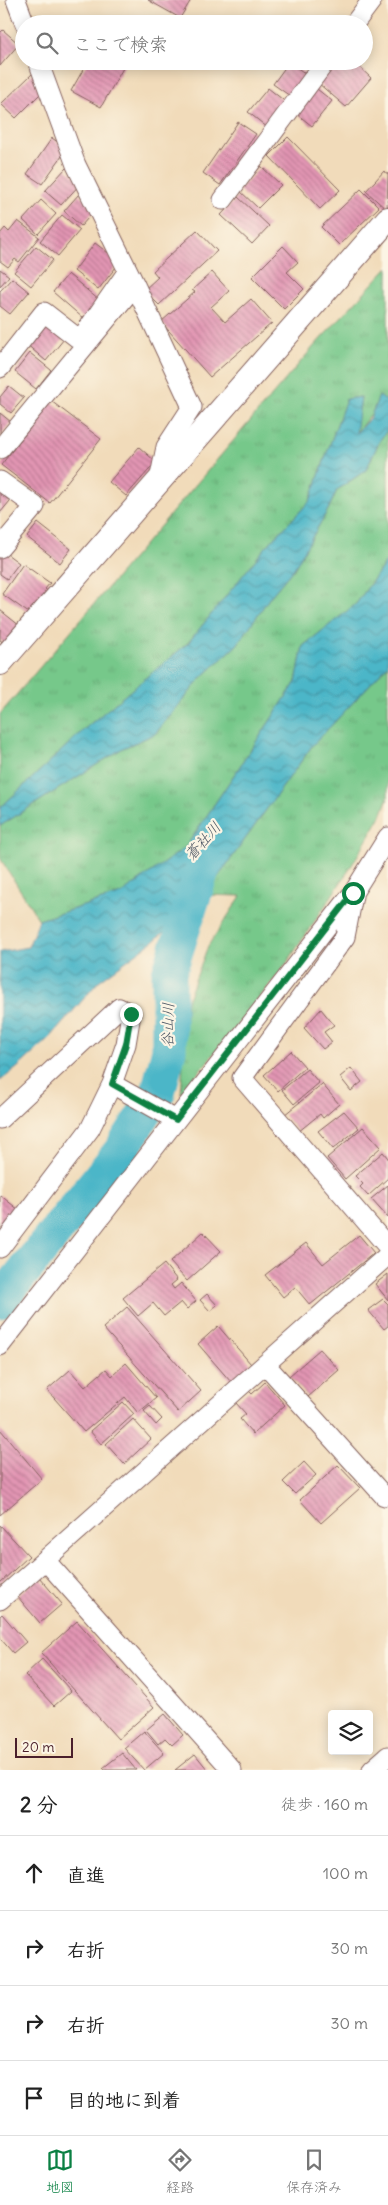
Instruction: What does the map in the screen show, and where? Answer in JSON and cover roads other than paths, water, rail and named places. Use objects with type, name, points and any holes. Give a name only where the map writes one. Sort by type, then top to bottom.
[{"type":"street","points":[[16,0],[21,15]]},
{"type":"street","points":[[361,15],[372,0]]},
{"type":"street","points":[[41,70],[76,165],[132,278],[192,407],[166,448],[158,482]]},
{"type":"street","points":[[224,200],[319,70]]},
{"type":"street","points":[[0,663],[388,220]]},
{"type":"street","points":[[0,368],[44,312],[80,340],[132,278]]},
{"type":"street","points":[[0,449],[132,278]]},
{"type":"street","points":[[0,481],[35,506],[0,548]]},
{"type":"street","points":[[0,1346],[353,893],[388,837]]},
{"type":"street","points":[[353,893],[345,937],[242,1078],[388,1247]]},
{"type":"street","points":[[0,1119],[119,1008],[131,1014],[126,1044],[112,1084],[90,1129],[0,1248]]},
{"type":"street","points":[[112,1084],[175,1120]]},
{"type":"street","points":[[0,1600],[388,1255]]},
{"type":"street","points":[[265,1364],[384,1496]]},
{"type":"street","points":[[44,1560],[232,1770]]},
{"type":"street","points":[[372,1770],[388,1756]]},
{"type":"water","points":[[379,396],[388,402],[388,429],[380,440],[366,470],[337,490],[329,508],[295,567],[270,597],[237,645],[203,676],[155,734],[123,748],[0,826],[0,808],[89,725],[188,643],[265,548],[310,501],[346,399],[361,397],[356,433],[370,418]]},
{"type":"water","name":"蒼社川","points":[[388,559],[388,665],[312,746],[205,895],[155,940],[99,981],[50,1038],[0,1081],[0,952],[28,947],[39,920],[121,894],[186,847],[296,682],[303,646],[356,604]]},
{"type":"waterway","name":"谷山川","points":[[0,1301],[120,1152],[158,1092],[169,1050],[169,973],[202,870],[206,863]]}]
